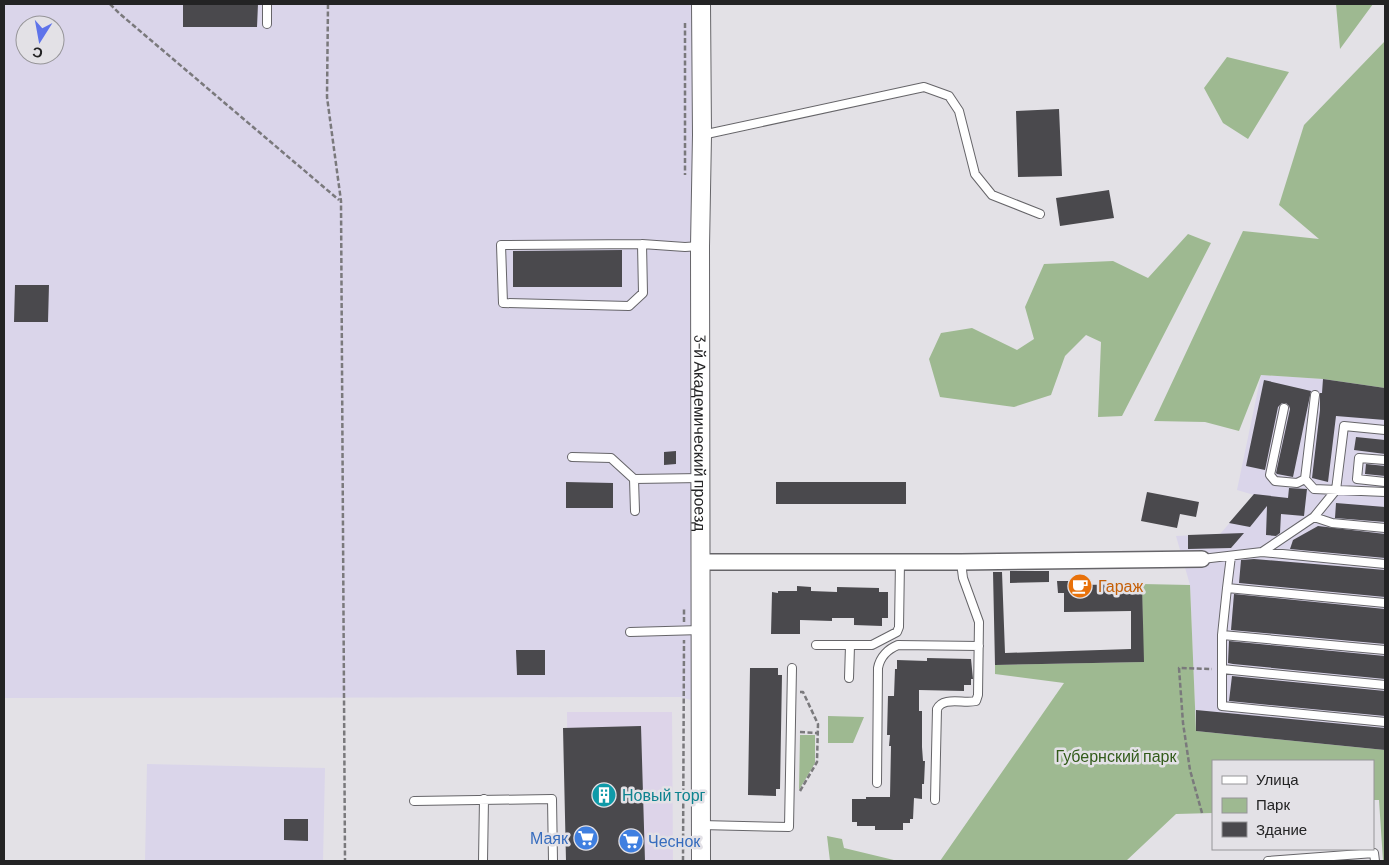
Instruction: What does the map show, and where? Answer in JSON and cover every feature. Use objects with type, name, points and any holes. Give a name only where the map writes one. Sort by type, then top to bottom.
[{"type":"street","name":"3-й Академический проезд","points":[[701,4],[701,861]]},
{"type":"street","points":[[702,562],[961,562],[1202,559]]},
{"type":"lane","points":[[267,4],[267,24]]},
{"type":"lane","points":[[702,135],[924,87],[949,96],[960,111],[975,174],[992,195],[1040,214]]},
{"type":"lane","points":[[642,244],[643,294],[628,306],[503,303],[501,245],[642,244],[685,247],[700,246]]},
{"type":"lane","points":[[1316,395],[1305,478],[1314,489],[1385,492]]},
{"type":"lane","points":[[1284,408],[1270,475],[1275,480],[1297,483],[1305,478]]},
{"type":"lane","points":[[1262,552],[1314,517],[1336,490],[1344,426],[1385,430]]},
{"type":"lane","points":[[572,457],[611,458],[634,480],[635,512]]},
{"type":"lane","points":[[1385,460],[1359,458],[1357,479],[1385,482]]},
{"type":"lane","points":[[634,480],[701,478]]},
{"type":"lane","points":[[1314,517],[1332,524],[1385,528]]},
{"type":"lane","points":[[1202,559],[1262,552],[1385,564]]},
{"type":"lane","points":[[1231,556],[1222,635],[1222,706],[1385,722]]},
{"type":"lane","points":[[816,645],[872,646],[897,632],[899,627],[900,562]]},
{"type":"lane","points":[[935,800],[937,709],[941,703],[945,702],[976,701],[978,695],[979,622],[962,578],[961,562]]},
{"type":"lane","points":[[1227,588],[1385,603]]},
{"type":"lane","points":[[630,632],[701,630]]},
{"type":"lane","points":[[1222,635],[1385,650]]},
{"type":"lane","points":[[877,783],[878,668],[883,656],[898,645],[979,646]]},
{"type":"lane","points":[[850,646],[850,678]]},
{"type":"lane","points":[[701,825],[789,826],[792,668]]},
{"type":"lane","points":[[1222,669],[1385,685]]},
{"type":"lane","points":[[483,861],[484,799]]},
{"type":"lane","points":[[414,801],[552,799],[553,861]]},
{"type":"lane","points":[[1268,861],[1374,853],[1375,861]]},
{"type":"path","points":[[110,4],[341,201]]},
{"type":"path","points":[[328,4],[327,97],[341,201],[345,861]]},
{"type":"path","points":[[1202,813],[1190,770],[1183,723],[1179,668],[1222,669]]},
{"type":"path","points":[[790,792],[800,793],[817,762],[818,724],[803,692],[791,692]]},
{"type":"path","points":[[791,732],[817,733]]},
{"type":"shaded area","points":[[4,4],[693,4],[691,700],[680,697],[4,698]]},
{"type":"shaded area","points":[[1261,375],[1323,379],[1385,388],[1385,750],[1196,731],[1190,585],[1176,536],[1220,534],[1254,495],[1237,490]]},
{"type":"shaded area","name":"Новый торг","points":[[567,712],[672,712],[673,861],[568,861]]},
{"type":"shaded area","points":[[147,764],[325,768],[323,861],[145,861]]},
{"type":"green space","points":[[1336,4],[1373,4],[1340,49]]},
{"type":"green space","points":[[1385,41],[1385,388],[1323,379],[1261,375],[1239,431],[1205,422],[1154,421],[1243,231],[1319,239],[1279,205],[1304,125]]},
{"type":"green space","points":[[1227,57],[1289,72],[1248,139],[1223,123],[1204,88]]},
{"type":"green space","points":[[1188,234],[1211,243],[1122,416],[1098,417],[1101,342],[1086,335],[1065,356],[1051,395],[1014,407],[940,397],[929,359],[941,333],[972,328],[1017,350],[1034,339],[1025,307],[1044,264],[1113,261],[1148,278]]},
{"type":"green space","name":"Губернский парк","points":[[1142,584],[1190,585],[1196,731],[1385,750],[1385,861],[1383,861],[1379,800],[1374,800],[1374,760],[1212,760],[1212,813],[1176,814],[1126,861],[940,861],[1064,683],[995,674],[995,665],[1143,662]]},
{"type":"green space","points":[[828,716],[864,717],[853,743],[828,743]]},
{"type":"green space","points":[[800,735],[815,735],[815,763],[799,790]]},
{"type":"green space","points":[[827,836],[842,839],[844,848],[898,861],[830,861]]},
{"type":"building","points":[[183,4],[258,4],[257,27],[183,27]]},
{"type":"building","points":[[1059,109],[1062,176],[1018,177],[1016,111]]},
{"type":"building","points":[[1109,190],[1114,218],[1060,226],[1056,198]]},
{"type":"building","points":[[622,250],[622,287],[513,287],[513,251]]},
{"type":"building","points":[[15,285],[49,285],[48,322],[14,322]]},
{"type":"building","points":[[1323,379],[1385,388],[1385,420],[1336,416],[1328,482],[1312,478]]},
{"type":"building","points":[[1264,380],[1311,391],[1293,477],[1276,473],[1290,409],[1286,403],[1282,403],[1278,407],[1265,470],[1246,466]]},
{"type":"building","points":[[1356,437],[1385,440],[1385,454],[1354,450]]},
{"type":"building","points":[[676,451],[676,464],[664,465],[664,452]]},
{"type":"building","points":[[1366,464],[1385,466],[1385,476],[1365,474]]},
{"type":"building","points":[[566,482],[613,483],[613,508],[566,508]]},
{"type":"building","points":[[776,482],[906,482],[906,504],[776,504]]},
{"type":"building","points":[[1289,488],[1307,489],[1304,516],[1281,514],[1280,533],[1276,536],[1266,535],[1267,506],[1250,527],[1229,523],[1254,494],[1288,498]]},
{"type":"building","points":[[1147,492],[1199,502],[1196,517],[1180,514],[1177,528],[1141,521]]},
{"type":"building","points":[[1336,503],[1385,507],[1385,522],[1335,518]]},
{"type":"building","points":[[1318,526],[1385,534],[1385,558],[1290,549],[1293,540]]},
{"type":"building","points":[[1244,533],[1231,548],[1188,549],[1188,535]]},
{"type":"building","points":[[1254,559],[1385,570],[1385,597],[1239,583],[1241,560]]},
{"type":"building","points":[[1010,571],[1049,571],[1049,582],[1010,583]]},
{"type":"building","points":[[993,572],[1002,572],[1005,653],[1131,649],[1131,611],[1064,612],[1064,593],[1058,593],[1057,581],[1080,581],[1080,585],[1142,584],[1144,662],[995,665]]},
{"type":"building","points":[[797,586],[811,587],[811,591],[837,592],[837,587],[879,588],[879,592],[888,592],[888,618],[882,618],[882,626],[854,625],[854,618],[832,618],[832,621],[800,620],[800,634],[771,634],[772,592],[797,591]]},
{"type":"building","points":[[1234,594],[1385,609],[1385,644],[1231,630]]},
{"type":"building","points":[[1229,641],[1385,656],[1385,679],[1228,663]]},
{"type":"building","points":[[516,650],[545,650],[545,675],[517,675]]},
{"type":"building","points":[[927,658],[971,659],[973,679],[971,679],[971,685],[964,685],[964,691],[919,690],[919,711],[922,711],[923,761],[925,761],[924,784],[922,784],[922,799],[914,798],[913,819],[910,819],[910,823],[903,823],[903,830],[875,830],[875,826],[857,826],[857,822],[852,822],[852,799],[890,797],[891,746],[889,746],[890,735],[887,735],[888,696],[894,696],[897,660],[927,661]]},
{"type":"building","points":[[750,668],[778,668],[778,675],[782,675],[780,789],[776,789],[776,796],[748,795]]},
{"type":"building","points":[[1232,676],[1385,691],[1385,716],[1229,701]]},
{"type":"building","points":[[1196,710],[1385,728],[1385,750],[1196,731]]},
{"type":"building","name":"Новый торг","points":[[641,726],[645,861],[566,861],[563,728]]},
{"type":"building","points":[[284,819],[308,819],[308,841],[284,840]]},
{"type":"place","name":"Гараж","points":[[1080,586]]},
{"type":"place","name":"Новый торг","points":[[604,795]]},
{"type":"place","name":"Маяк","points":[[586,838]]},
{"type":"place","name":"Чеснок","points":[[631,841]]}]
